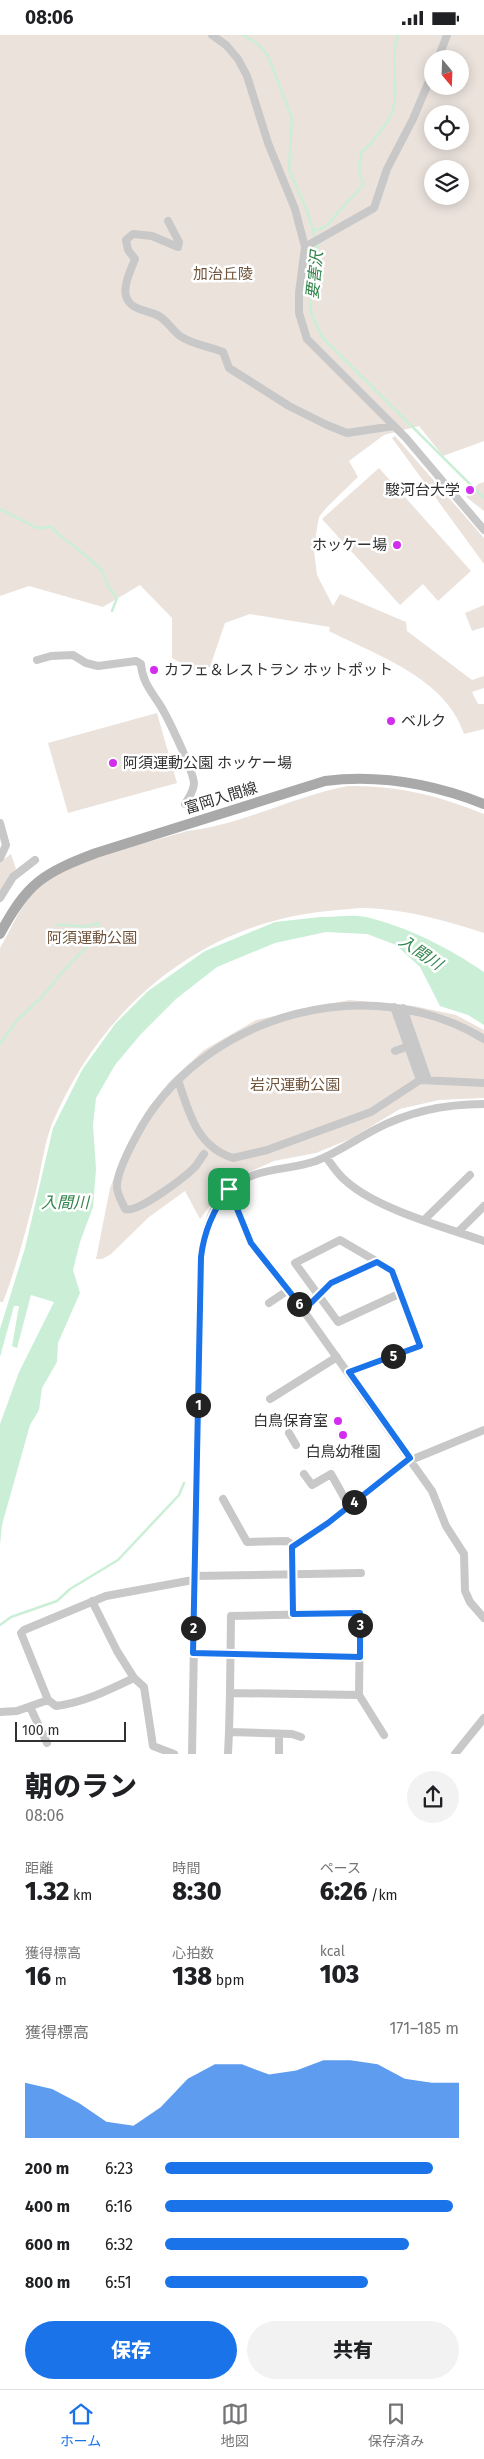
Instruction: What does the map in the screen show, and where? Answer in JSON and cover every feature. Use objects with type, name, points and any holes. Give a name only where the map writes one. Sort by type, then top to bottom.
[{"type":"main road","name":"富岡入間線","points":[[0,934],[26,892],[46,875],[64,865],[96,853],[325,781],[356,777],[402,781],[435,787],[484,804]]},
{"type":"street","points":[[212,35],[226,45],[238,59],[247,76],[268,143],[295,209],[305,247],[299,293],[299,313],[307,339],[394,426],[484,530]]},
{"type":"street","points":[[441,50],[447,35]]},
{"type":"street","points":[[305,247],[374,208],[388,169],[424,93]]},
{"type":"street","points":[[168,221],[179,242],[178,247],[152,236],[133,234],[126,240],[128,250],[135,259],[126,285],[125,294],[128,301],[139,309],[160,316],[173,330],[189,341],[223,352],[228,366],[232,370],[289,405],[327,425],[347,433],[394,426]]},
{"type":"street","points":[[37,660],[51,656],[74,655],[92,665],[136,661],[141,664],[142,674],[147,687],[161,707],[193,777],[193,790],[185,804]]},
{"type":"street","points":[[0,823],[6,845],[0,858]]},
{"type":"street","points":[[0,898],[13,877],[35,860]]},
{"type":"street","points":[[209,1149],[196,1167],[144,1205],[129,1210],[125,1209],[117,1187],[128,1152],[150,1113],[178,1080],[228,1043],[257,1027],[288,1016],[336,1007],[394,1007],[438,1017],[484,1039]]},
{"type":"street","points":[[394,1007],[428,1080]]},
{"type":"street","points":[[403,1008],[420,1080]]},
{"type":"street","points":[[395,1051],[412,1045]]},
{"type":"street","points":[[178,1080],[195,1128],[209,1149],[232,1158],[267,1150],[371,1112],[420,1080],[484,1083]]},
{"type":"street","points":[[192,1754],[201,1257],[208,1223],[218,1203],[229,1189],[246,1177],[263,1171],[304,1165],[326,1157],[400,1117],[446,1105],[484,1104]]},
{"type":"street","points":[[326,1157],[346,1181],[398,1211],[484,1241]]},
{"type":"street","points":[[424,1219],[470,1175]]},
{"type":"street","points":[[229,1189],[251,1243],[287,1291],[304,1310],[432,1491],[446,1525],[464,1555],[465,1591],[470,1602],[484,1618]]},
{"type":"street","points":[[458,1231],[484,1206]]},
{"type":"street","points":[[349,1372],[420,1346],[401,1293],[392,1271],[340,1240],[295,1263],[338,1322],[401,1293]]},
{"type":"street","points":[[304,1310],[331,1283],[377,1262]]},
{"type":"street","points":[[269,1303],[287,1291]]},
{"type":"street","points":[[270,1399],[337,1357]]},
{"type":"street","points":[[293,1545],[308,1537],[411,1459],[484,1430]]},
{"type":"street","points":[[289,1433],[296,1445]]},
{"type":"street","points":[[304,1474],[312,1485],[331,1474],[349,1506]]},
{"type":"street","points":[[223,1499],[246,1542],[287,1541],[293,1545]]},
{"type":"street","points":[[293,1545],[293,1614]]},
{"type":"street","points":[[134,1678],[100,1693],[69,1704],[56,1706],[48,1700],[21,1633],[92,1601],[194,1578],[361,1573]]},
{"type":"street","points":[[92,1601],[117,1651],[134,1678],[144,1687],[153,1746],[174,1754]]},
{"type":"street","points":[[228,1754],[231,1616],[360,1613],[360,1695],[384,1735]]},
{"type":"street","points":[[193,1653],[360,1657]]},
{"type":"street","points":[[230,1693],[360,1695]]},
{"type":"street","points":[[0,1712],[30,1707],[48,1700]]},
{"type":"street","points":[[30,1707],[46,1743]]},
{"type":"street","points":[[455,1754],[484,1718]]},
{"type":"street","points":[[229,1732],[301,1737]]},
{"type":"street","points":[[279,1734],[279,1754]]},
{"type":"green space","name":"加治丘陵","points":[[0,35],[484,35],[484,441],[443,456],[419,426],[384,435],[349,461],[358,477],[319,517],[314,551],[317,575],[333,606],[340,594],[406,622],[407,631],[472,680],[484,676],[484,688],[472,692],[478,704],[484,704],[484,729],[464,734],[455,714],[426,683],[388,659],[329,631],[330,627],[250,614],[225,623],[210,667],[193,670],[172,658],[172,618],[140,585],[103,607],[29,586],[0,596]]},
{"type":"green space","points":[[395,436],[484,538],[484,564],[392,438]]},
{"type":"green space","name":"ホッケー場","points":[[379,468],[471,571],[438,601],[423,584],[400,605],[322,519]]},
{"type":"green space","points":[[484,482],[484,511],[466,497],[478,484]]},
{"type":"green space","points":[[484,605],[484,627],[472,631],[465,613]]},
{"type":"green space","name":"阿須運動公園 ホッケー場","points":[[157,713],[177,783],[68,813],[48,743]]},
{"type":"green space","name":"阿須運動公園","points":[[348,786],[383,787],[418,793],[484,814],[484,933],[412,913],[366,908],[328,911],[282,919],[238,933],[198,953],[161,978],[127,1008],[98,1043],[73,1082],[52,1124],[22,1243],[3,1302],[0,1302],[0,948],[29,897],[41,883],[52,875],[88,860],[187,831],[228,823],[308,796]]},
{"type":"green space","points":[[11,854],[16,869],[0,891],[0,862]]},
{"type":"green space","name":"岩沢運動公園","points":[[349,1000],[414,1006],[456,1015],[484,1030],[484,1098],[439,1100],[400,1109],[350,1139],[316,1153],[274,1161],[226,1184],[200,1219],[185,1191],[149,1217],[111,1254],[102,1259],[96,1259],[110,1188],[127,1145],[149,1107],[170,1081],[204,1050],[256,1020]]},
{"type":"water","name":"入間川","points":[[355,916],[382,921],[428,939],[471,963],[484,972],[484,1025],[468,1015],[440,1006],[420,967],[396,945],[367,934],[326,932],[275,943],[217,967],[176,999],[141,1034],[115,1065],[96,1098],[93,1125],[96,1169],[93,1207],[80,1242],[73,1270],[80,1293],[58,1343],[57,1362],[42,1388],[39,1410],[30,1425],[2,1525],[0,1545],[0,1424],[19,1372],[54,1302],[31,1295],[17,1348],[12,1346],[19,1306],[14,1306],[0,1357],[0,1329],[25,1248],[53,1128],[82,1070],[115,1024],[148,991],[205,951],[275,922],[320,917]]},
{"type":"waterway","name":"要害沢","points":[[243,35],[259,45],[268,56],[292,118],[289,169],[307,211],[318,245],[310,304],[312,315],[322,337],[484,498]]},
{"type":"waterway","points":[[313,231],[325,227],[363,185],[359,170],[361,153],[387,122],[392,113],[395,94],[394,54],[398,35]]},
{"type":"waterway","points":[[0,509],[37,528],[52,527],[62,538],[102,570],[108,586],[117,598],[112,611]]},
{"type":"waterway","points":[[0,1044],[17,1020],[42,997],[63,971],[100,933],[98,923],[82,926],[57,925]]},
{"type":"waterway","points":[[0,1625],[11,1617],[57,1601],[70,1589],[118,1560],[179,1495],[184,1483]]},
{"type":"place","name":"駿河台大学","points":[[470,490]]},
{"type":"place","name":"ホッケー場","points":[[397,545]]},
{"type":"place","name":"カフェ＆レストラン ホットポット","points":[[154,670]]},
{"type":"place","name":"ベルク","points":[[391,721]]},
{"type":"place","name":"阿須運動公園 ホッケー場","points":[[113,763]]},
{"type":"place","name":"白鳥保育室","points":[[338,1421]]},
{"type":"place","name":"白鳥幼稚園","points":[[343,1435]]},
{"type":"route","points":[[229,1189],[251,1243],[287,1291],[304,1310],[331,1283],[377,1262],[392,1271],[420,1346],[349,1372],[410,1458],[328,1523],[292,1547],[293,1614],[360,1613],[360,1657],[193,1653],[201,1257],[203,1239],[208,1223],[218,1203],[229,1189]]}]
